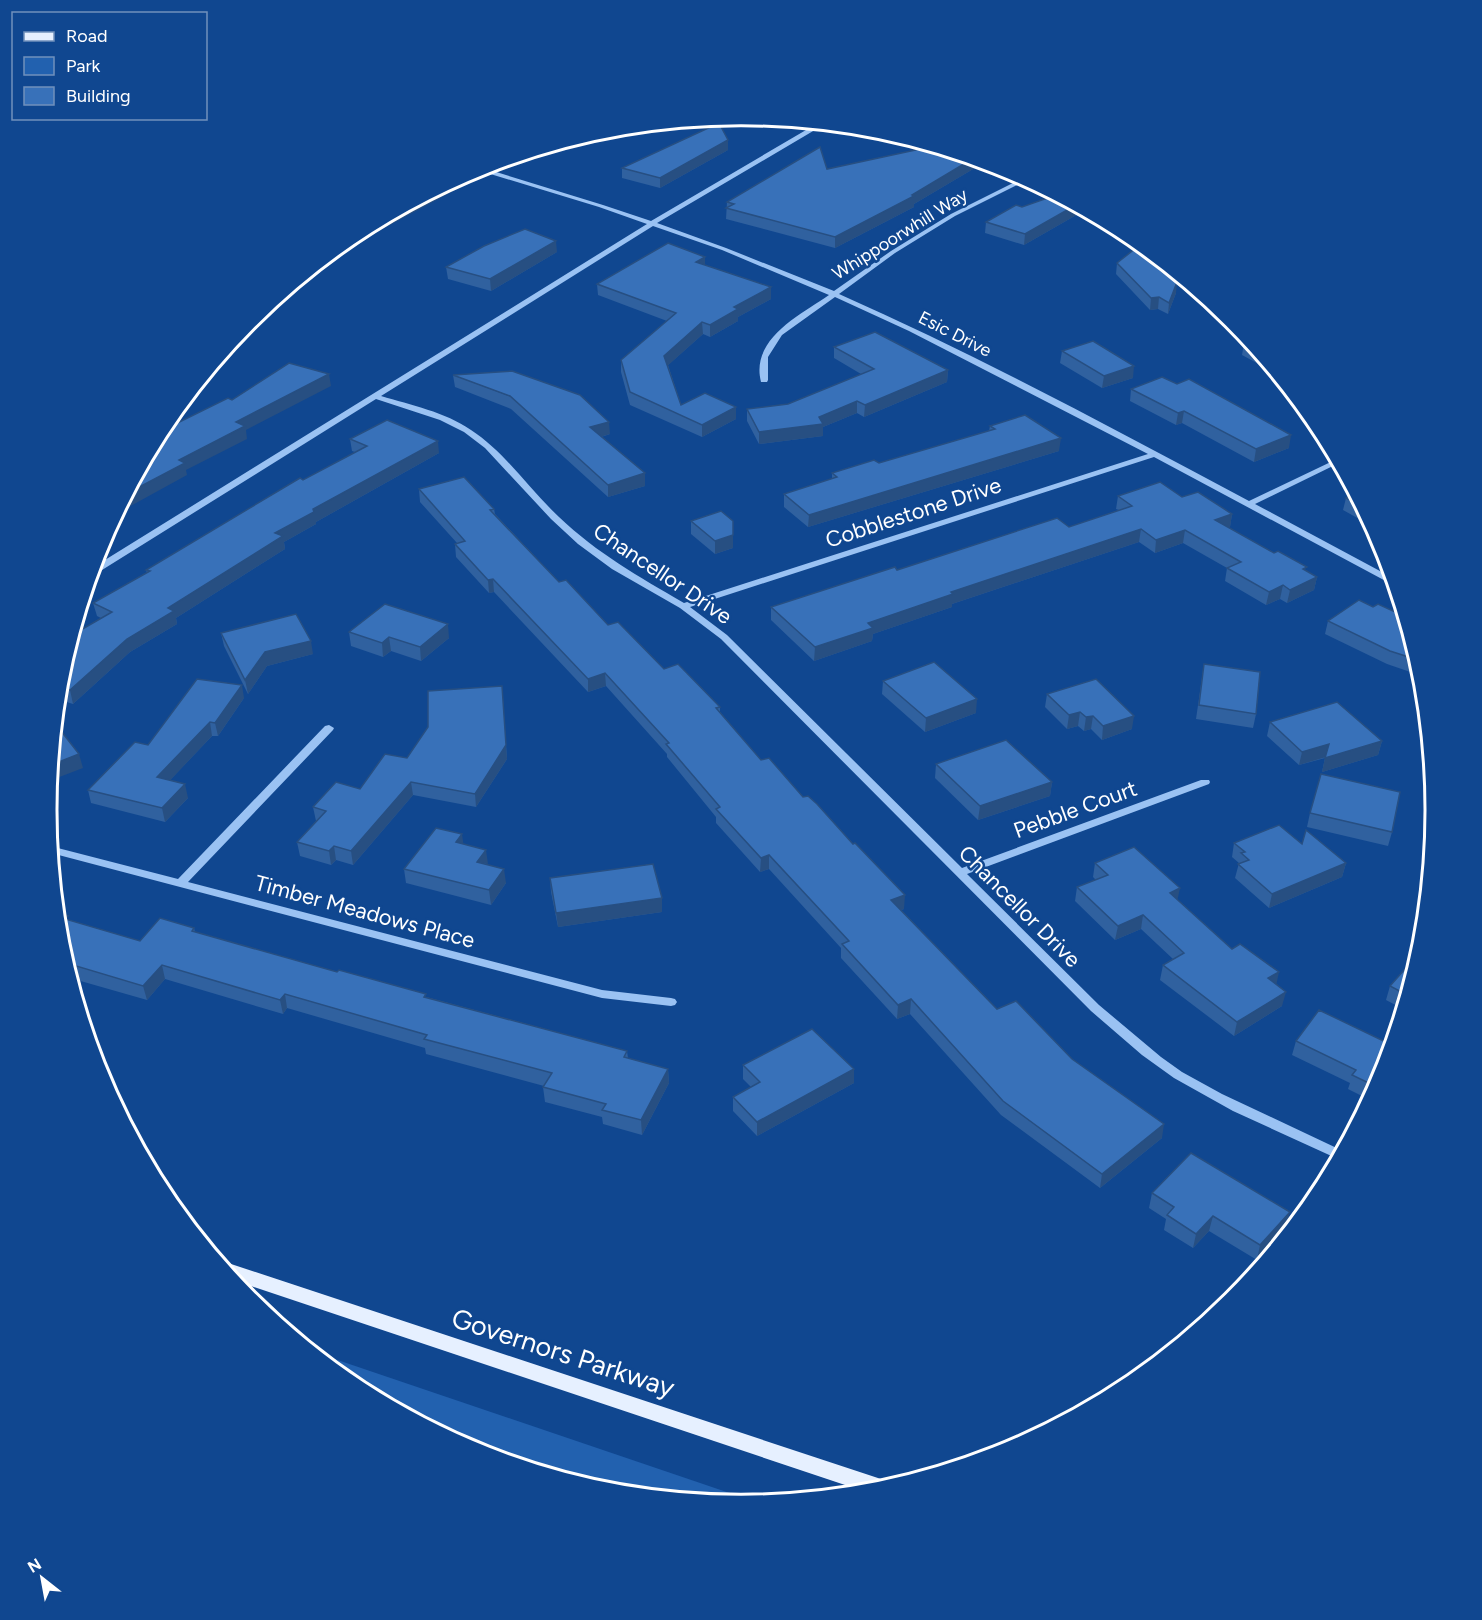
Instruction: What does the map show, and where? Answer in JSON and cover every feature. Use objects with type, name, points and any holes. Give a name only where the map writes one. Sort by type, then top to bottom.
[{"type":"main road","name":"Governors Parkway","points":[[240,1275],[864,1483]]},
{"type":"street","points":[[102,566],[654,224],[811,130]]},
{"type":"street","name":"Esic Drive","points":[[492,173],[654,224],[833,293],[912,329],[1155,454],[1384,577]]},
{"type":"street","name":"Whippoorwhill Way","points":[[764,380],[764,357],[778,334],[893,252],[953,215],[1016,184]]},
{"type":"street","name":"Chancellor Drive","points":[[377,397],[443,418],[467,430],[488,446],[554,517],[581,542],[615,567],[683,606],[724,637],[1095,1008],[1154,1057],[1179,1075],[1271,1124],[1333,1152]]},
{"type":"street","name":"Cobblestone Drive","points":[[683,606],[1155,454]]},
{"type":"street","points":[[1249,504],[1331,464]]},
{"type":"street","points":[[181,883],[329,728]]},
{"type":"street","name":"Pebble Court","points":[[959,873],[1205,782]]},
{"type":"street","name":"Timber Meadows Place","points":[[58,851],[602,994],[671,1002]]},
{"type":"green space","points":[[332,1358],[732,1494],[696,1493],[608,1481],[521,1458],[438,1423],[361,1379]]},
{"type":"building","points":[[721,126],[728,140],[660,178],[622,168],[711,127]]},
{"type":"building","points":[[820,147],[827,169],[919,149],[965,163],[912,195],[914,196],[835,237],[726,208],[734,204],[727,202]]},
{"type":"building","points":[[1047,198],[1068,210],[1025,234],[986,222],[1016,205],[1022,207]]},
{"type":"building","points":[[525,229],[556,241],[490,279],[446,267],[484,246]]},
{"type":"building","points":[[668,243],[705,257],[696,262],[771,287],[734,307],[738,309],[710,325],[702,322],[664,356],[681,405],[705,393],[736,407],[702,425],[630,392],[621,360],[676,313],[597,284]]},
{"type":"building","points":[[1133,250],[1157,267],[1177,283],[1169,303],[1159,297],[1151,298],[1117,263]]},
{"type":"building","points":[[875,332],[948,370],[865,405],[857,401],[819,417],[823,424],[759,432],[747,409],[788,404],[874,369],[834,347]]},
{"type":"building","points":[[1093,341],[1134,366],[1104,376],[1062,351]]},
{"type":"building","points":[[289,363],[329,374],[236,422],[245,426],[179,460],[185,463],[139,487],[177,423],[228,398],[232,400]]},
{"type":"building","points":[[512,371],[580,395],[609,422],[590,427],[645,473],[608,485],[510,396],[453,375]]},
{"type":"building","points":[[1162,377],[1177,384],[1189,379],[1291,435],[1256,449],[1184,411],[1178,413],[1131,389]]},
{"type":"building","points":[[1025,415],[1061,438],[809,515],[784,494],[837,477],[832,473],[874,460],[879,463],[995,429],[990,426]]},
{"type":"building","points":[[387,420],[438,441],[313,509],[314,512],[275,533],[283,536],[168,608],[174,611],[127,639],[68,689],[81,630],[112,612],[93,603],[150,571],[146,570],[300,478],[303,480],[367,446],[350,439]]},
{"type":"building","points":[[464,477],[494,509],[490,510],[559,582],[566,580],[608,625],[618,622],[664,669],[678,664],[720,707],[716,708],[761,760],[769,758],[803,797],[808,796],[817,804],[853,844],[855,843],[905,895],[891,900],[997,1009],[1016,1001],[1072,1059],[1164,1124],[1102,1174],[1003,1101],[911,999],[898,1005],[842,944],[849,941],[769,855],[761,858],[716,809],[720,807],[666,744],[669,743],[605,673],[588,679],[493,579],[488,580],[455,544],[465,541],[419,489]]},
{"type":"building","points":[[1160,482],[1182,497],[1198,492],[1232,514],[1215,520],[1274,553],[1278,551],[1307,567],[1303,569],[1317,577],[1290,590],[1283,585],[1269,592],[1227,568],[1241,562],[1185,530],[1156,540],[1141,529],[951,592],[953,594],[868,623],[873,628],[815,647],[771,607],[895,567],[897,570],[1057,518],[1069,527],[1132,506],[1118,496]]},
{"type":"building","points":[[721,511],[733,521],[733,535],[715,541],[691,521]]},
{"type":"building","points":[[1359,600],[1373,607],[1378,604],[1396,612],[1407,657],[1390,651],[1328,621]]},
{"type":"building","points":[[385,604],[448,624],[420,647],[389,637],[382,643],[349,632]]},
{"type":"building","points":[[296,614],[311,641],[265,652],[245,680],[221,633]]},
{"type":"building","points":[[934,662],[977,699],[926,718],[883,681]]},
{"type":"building","points":[[1204,664],[1260,672],[1256,714],[1199,705]]},
{"type":"building","points":[[197,679],[242,685],[215,723],[210,722],[157,777],[185,784],[162,808],[88,790],[135,742],[148,745]]},
{"type":"building","points":[[1096,679],[1134,716],[1103,726],[1093,716],[1086,717],[1080,712],[1069,715],[1047,694]]},
{"type":"building","points":[[502,686],[506,745],[475,794],[411,782],[351,851],[334,846],[329,851],[297,842],[326,811],[313,807],[336,782],[360,789],[385,754],[407,758],[428,727],[428,691]]},
{"type":"building","points":[[1337,702],[1382,741],[1325,758],[1329,744],[1302,752],[1270,722]]},
{"type":"building","points":[[62,732],[79,754],[58,762]]},
{"type":"building","points":[[1006,740],[1052,782],[980,806],[936,764]]},
{"type":"building","points":[[1321,774],[1400,792],[1392,832],[1310,813]]},
{"type":"building","points":[[1279,825],[1302,844],[1306,830],[1346,863],[1272,894],[1238,864],[1249,860],[1241,853],[1245,852],[1234,843]]},
{"type":"building","points":[[436,828],[462,834],[456,842],[486,850],[477,862],[504,869],[489,890],[404,869]]},
{"type":"building","points":[[1134,847],[1180,888],[1170,893],[1232,949],[1240,944],[1279,972],[1268,978],[1286,992],[1237,1022],[1163,965],[1184,953],[1143,915],[1118,926],[1077,887],[1108,875],[1095,863]]},
{"type":"building","points":[[653,864],[662,898],[556,913],[550,878]]},
{"type":"building","points":[[160,918],[194,928],[192,931],[337,972],[339,970],[426,994],[424,997],[627,1051],[624,1057],[668,1069],[641,1120],[602,1110],[606,1104],[543,1087],[552,1073],[424,1039],[427,1035],[285,994],[280,1000],[162,965],[143,986],[75,966],[66,919],[140,941]]},
{"type":"building","points":[[1406,967],[1401,992],[1390,986]]},
{"type":"building","points":[[1319,1010],[1385,1041],[1368,1083],[1352,1075],[1356,1070],[1296,1041]]},
{"type":"building","points":[[812,1029],[854,1069],[757,1122],[733,1097],[760,1082],[743,1065]]},
{"type":"building","points":[[1191,1153],[1290,1212],[1260,1245],[1213,1216],[1196,1234],[1167,1215],[1174,1207],[1152,1193]]}]
